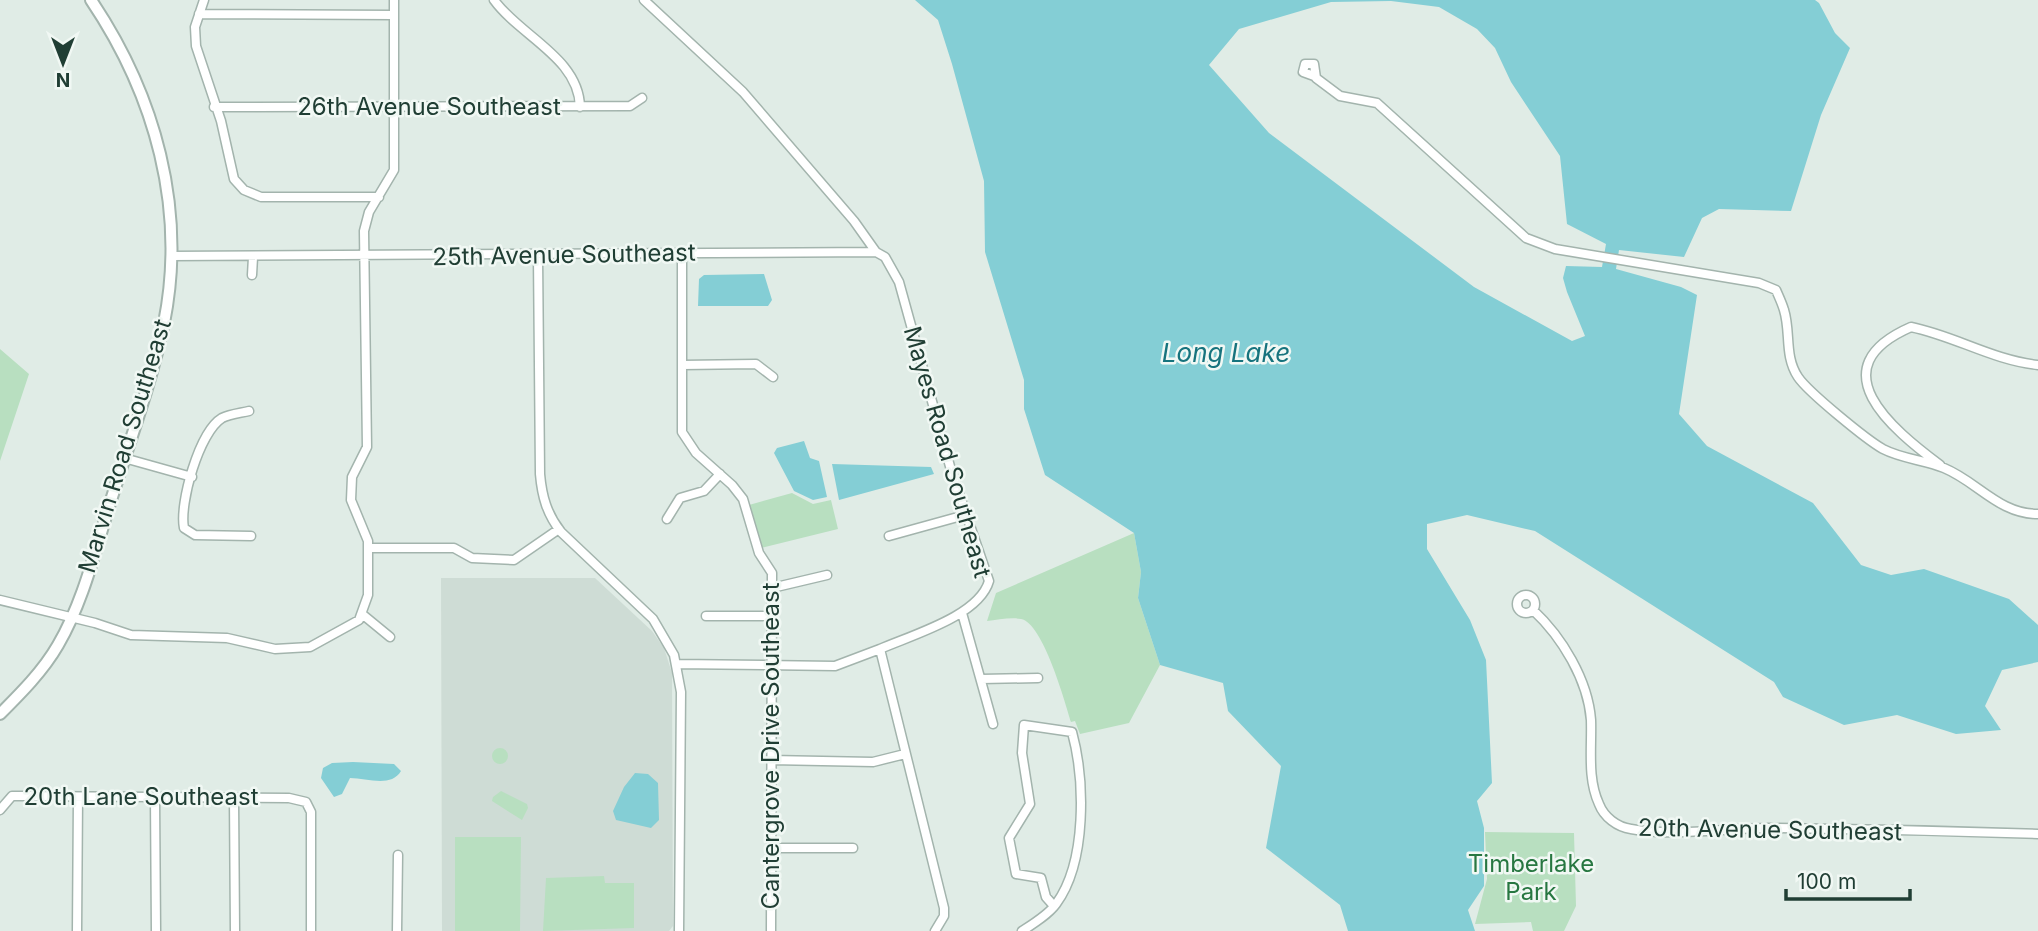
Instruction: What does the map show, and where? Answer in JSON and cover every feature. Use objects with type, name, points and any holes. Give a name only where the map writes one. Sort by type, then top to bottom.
[{"type":"street","name":"Marvin Road Southeast","points":[[0,714],[48,661],[72,618],[124,458],[164,321],[171,256],[166,184],[151,117],[126,56],[92,0]]},
{"type":"street","points":[[204,0],[195,27],[196,46],[214,107],[221,121],[234,179],[244,190],[261,197],[379,197]]},
{"type":"street","points":[[0,600],[131,635],[228,638],[275,649],[295,649],[324,641],[359,620],[368,595],[368,541],[351,500],[352,477],[367,447],[364,231],[369,212],[394,170],[394,0]]},
{"type":"street","points":[[494,0],[571,73],[580,94],[580,107]]},
{"type":"street","name":"Mayes Road Southeast","points":[[644,0],[743,92],[854,221],[876,253],[885,257],[899,282],[965,515],[989,582],[978,602],[962,613],[835,666],[676,664]]},
{"type":"street","points":[[199,14],[394,15]]},
{"type":"street","points":[[1314,76],[1340,96],[1377,103],[1526,238],[1555,249],[1759,283],[1776,290],[1785,312],[1787,342],[1794,371],[1802,383],[1882,448],[1946,469]]},
{"type":"street","name":"26th Avenue Southeast","points":[[214,107],[630,106],[642,98]]},
{"type":"street","name":"25th Avenue Southeast","points":[[171,256],[876,253]]},
{"type":"street","name":"Cantergrove Drive Southeast","points":[[682,254],[682,432],[696,453],[743,499],[759,553],[772,573],[771,931]]},
{"type":"street","points":[[538,256],[540,474],[542,494],[549,516],[559,529],[653,620],[668,641],[676,664],[681,692],[679,931]]},
{"type":"street","points":[[252,275],[253,257]]},
{"type":"street","points":[[2038,365],[1980,352],[1940,333],[1911,327],[1885,342],[1872,360],[1867,376],[1868,392],[1873,404],[1913,444],[1994,502],[2023,514],[2038,514]]},
{"type":"street","points":[[682,365],[756,364],[773,377]]},
{"type":"street","points":[[249,411],[223,417],[206,434],[181,513],[184,528],[195,535],[251,536]]},
{"type":"street","points":[[124,458],[192,477]]},
{"type":"street","points":[[667,519],[680,498],[704,491],[720,474]]},
{"type":"street","points":[[889,536],[965,515]]},
{"type":"street","points":[[368,548],[454,548],[472,558],[514,560],[559,529]]},
{"type":"street","points":[[772,588],[827,575]]},
{"type":"street","name":"20th Avenue Southeast","points":[[1532,610],[1558,638],[1578,675],[1591,718],[1596,797],[1605,814],[1619,825],[1647,831],[1767,828],[2038,834]]},
{"type":"street","points":[[962,613],[993,724]]},
{"type":"street","points":[[362,614],[390,637]]},
{"type":"street","points":[[706,616],[772,616]]},
{"type":"street","points":[[880,649],[944,908],[944,916],[935,931]]},
{"type":"street","points":[[981,679],[1038,678]]},
{"type":"street","points":[[1022,931],[1054,906],[1066,887],[1080,828],[1083,788],[1072,732],[1024,725],[1022,753],[1030,804],[1009,838],[1016,874],[1041,878],[1046,897],[1054,906]]},
{"type":"street","points":[[771,760],[873,761],[905,754]]},
{"type":"street","name":"20th Lane Southeast","points":[[0,810],[12,796],[289,798],[306,802],[311,812],[311,931]]},
{"type":"street","points":[[78,797],[78,931]]},
{"type":"street","points":[[155,798],[156,931]]},
{"type":"street","points":[[234,798],[235,931]]},
{"type":"street","points":[[771,848],[853,848]]},
{"type":"street","points":[[397,931],[398,855]]},
{"type":"shaded area","points":[[441,578],[595,578],[652,631],[664,648],[672,673],[673,926],[669,931],[442,931]]},
{"type":"green space","points":[[0,349],[29,374],[0,461]]},
{"type":"green space","points":[[792,493],[813,504],[831,500],[838,529],[761,548],[749,505]]},
{"type":"green space","points":[[1134,533],[1141,572],[1138,598],[1160,665],[1129,723],[1080,734],[1075,721],[1071,722],[1045,648],[1029,624],[1017,618],[987,621],[996,593]]},
{"type":"green space","points":[[497,748],[503,748],[508,756],[506,762],[497,764],[492,759],[492,753]]},
{"type":"green space","points":[[501,791],[527,804],[528,808],[522,820],[492,801]]},
{"type":"green space","name":"Timberlake Park","points":[[1485,832],[1574,833],[1576,906],[1564,931],[1533,931],[1531,922],[1475,924],[1487,879]]},
{"type":"green space","points":[[455,837],[521,837],[520,931],[455,931]]},
{"type":"green space","points":[[604,876],[605,883],[634,883],[634,928],[543,931],[546,878]]},
{"type":"water","name":"Long Lake","points":[[915,0],[1815,0],[1835,33],[1850,48],[1821,115],[1791,211],[1719,209],[1702,218],[1684,257],[1619,250],[1616,269],[1681,287],[1697,295],[1679,414],[1707,446],[1813,503],[1861,565],[1891,575],[1924,569],[2009,599],[2038,625],[2038,662],[2002,670],[1985,706],[2001,730],[1956,734],[1897,715],[1844,725],[1783,697],[1774,682],[1535,531],[1467,515],[1427,524],[1427,549],[1470,620],[1486,660],[1492,783],[1477,801],[1484,828],[1484,886],[1468,910],[1475,931],[1348,931],[1340,905],[1266,848],[1281,766],[1228,711],[1223,683],[1160,665],[1138,598],[1141,572],[1134,533],[1045,475],[1024,409],[1024,380],[985,252],[984,181],[938,20]],"holes":[[[1391,1],[1439,7],[1477,29],[1495,48],[1511,82],[1560,156],[1567,224],[1606,244],[1602,267],[1566,266],[1563,278],[1585,336],[1572,341],[1474,287],[1269,133],[1209,65],[1239,29],[1331,2]]]},
{"type":"water","points":[[764,274],[772,300],[768,306],[698,306],[699,279],[704,275]]},
{"type":"water","points":[[804,441],[810,458],[819,461],[827,497],[813,500],[794,491],[774,453],[777,448]]},
{"type":"water","points":[[832,464],[931,467],[934,474],[839,500]]},
{"type":"water","points":[[332,763],[394,764],[401,771],[397,776],[385,781],[350,778],[342,794],[334,797],[321,778],[323,768]]},
{"type":"water","points":[[635,773],[648,774],[658,783],[659,820],[651,828],[616,820],[613,811],[624,787]]}]
